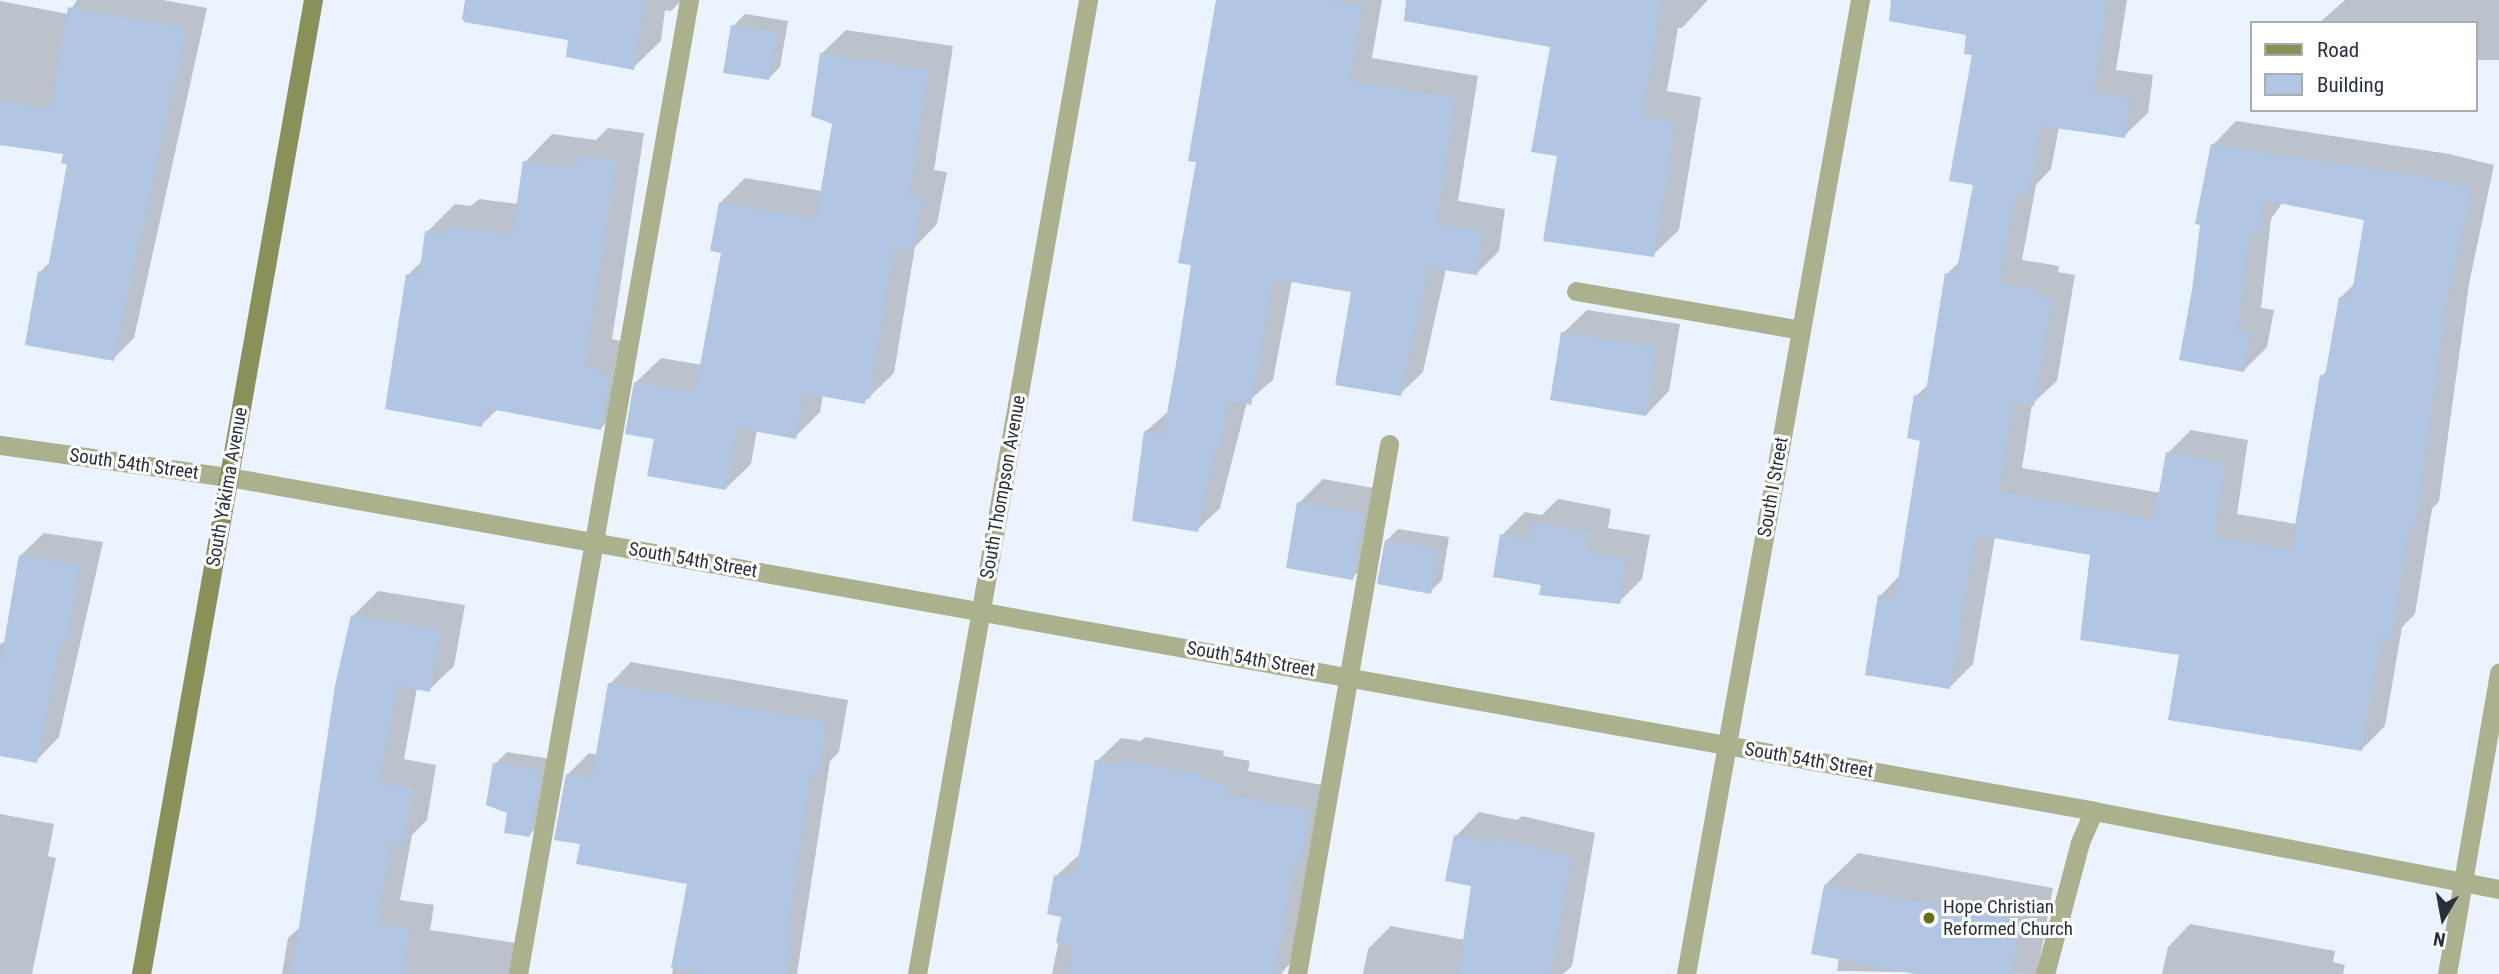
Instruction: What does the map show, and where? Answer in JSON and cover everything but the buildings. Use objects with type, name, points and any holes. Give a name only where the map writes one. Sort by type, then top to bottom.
[{"type":"main road","name":"South Yakima Avenue","points":[[141,974],[313,0]]},
{"type":"street","points":[[518,974],[690,0]]},
{"type":"street","name":"South Thompson Avenue","points":[[917,974],[1088,0]]},
{"type":"street","name":"South I Street","points":[[1686,974],[1860,0]]},
{"type":"street","points":[[1576,291],[1801,330]]},
{"type":"street","points":[[1297,974],[1388,444]]},
{"type":"street","name":"South 54th Street","points":[[0,445],[229,477],[2094,811],[2499,889]]},
{"type":"street","points":[[2447,974],[2499,673]]},
{"type":"street","points":[[2045,974],[2080,842],[2094,811]]},
{"type":"place","name":"Hope Christian Reformed Church","points":[[1929,918]]}]
